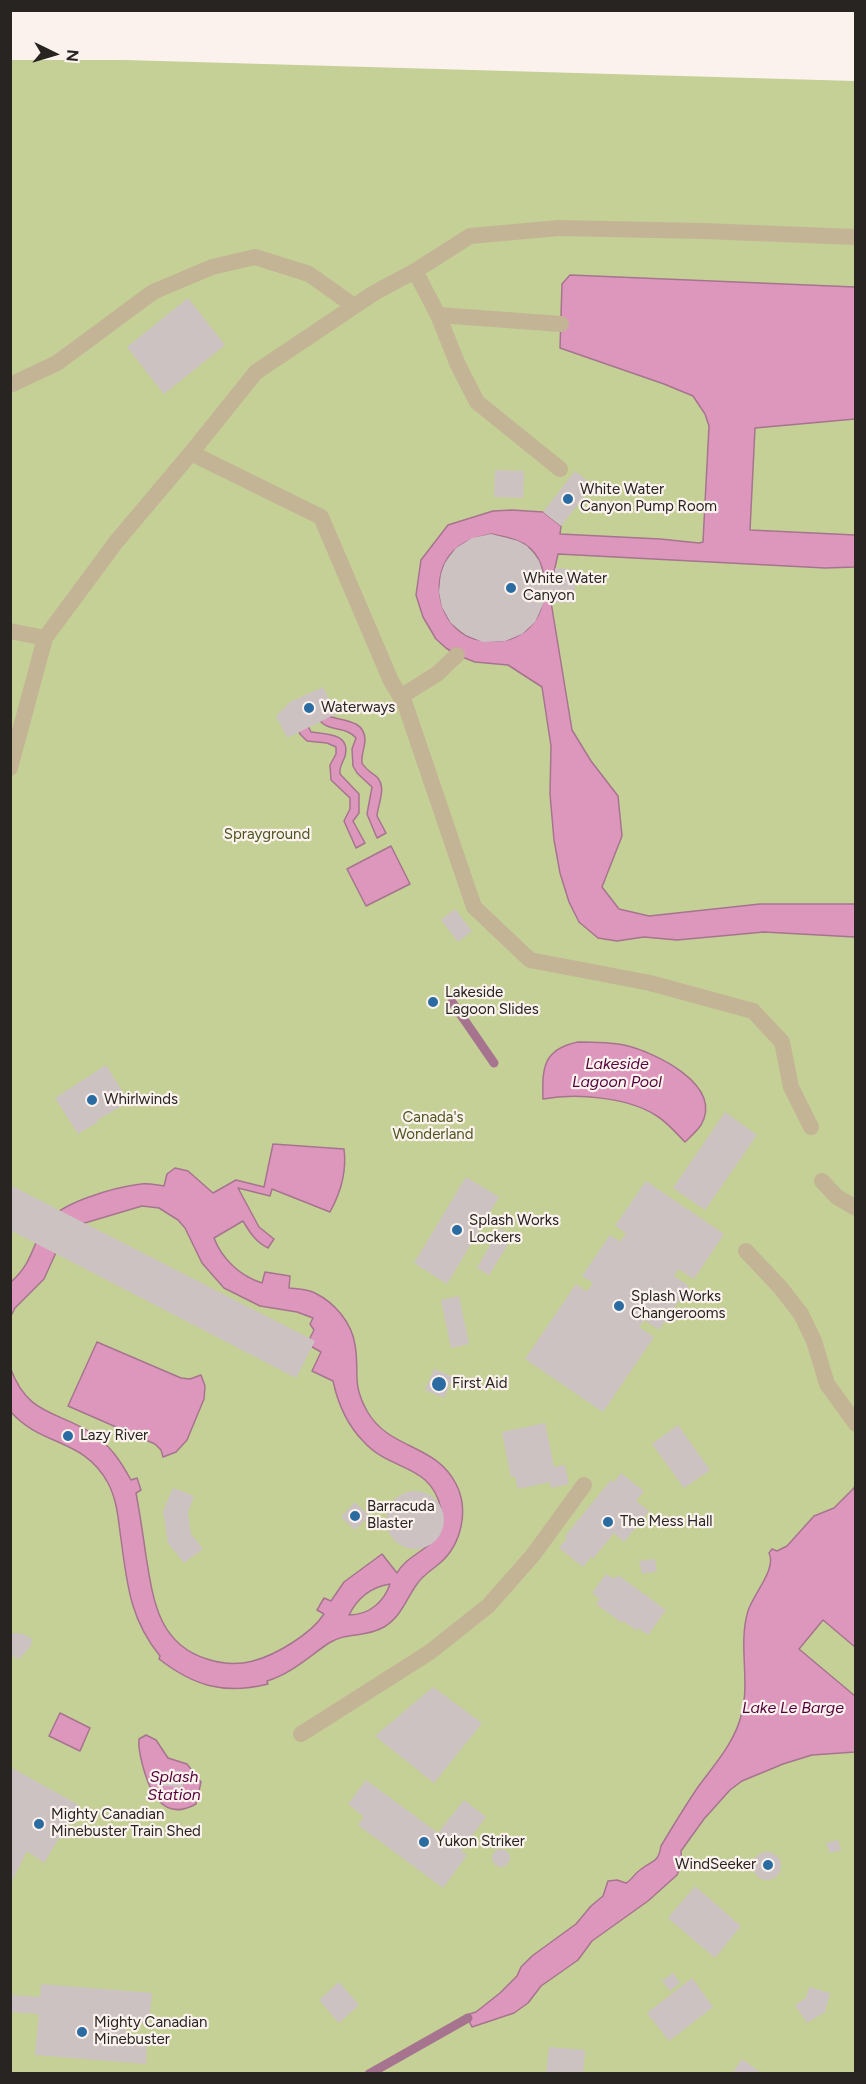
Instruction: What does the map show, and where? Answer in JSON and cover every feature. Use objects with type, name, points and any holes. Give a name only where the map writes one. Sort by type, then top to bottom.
[{"type":"lane","points":[[10,768],[45,638],[116,542],[256,372],[374,293],[415,271],[470,236],[559,228],[855,237]]},
{"type":"lane","points":[[10,385],[57,363],[153,292],[212,267],[255,257],[309,274],[354,306]]},
{"type":"lane","points":[[415,271],[438,315],[458,365],[477,402],[560,469]]},
{"type":"lane","points":[[438,315],[561,324]]},
{"type":"lane","points":[[191,453],[321,517],[391,681],[405,704],[474,907],[530,960],[650,983],[753,1011],[782,1042],[791,1087],[811,1127]]},
{"type":"lane","points":[[10,631],[45,638]]},
{"type":"lane","points":[[400,697],[437,674],[457,655]]},
{"type":"lane","points":[[822,1181],[837,1197],[855,1208]]},
{"type":"lane","points":[[746,1251],[780,1287],[801,1314],[814,1341],[827,1384],[855,1424]]},
{"type":"lane","points":[[301,1734],[430,1652],[488,1606],[533,1554],[584,1485]]},
{"type":"green space","name":"Canada's Wonderland","points":[[11,60],[125,60],[855,81],[855,2073],[11,2073]]},
{"type":"water","points":[[570,275],[855,287],[855,419],[755,428],[750,530],[855,535],[855,567],[825,568],[558,554],[552,581],[551,602],[572,730],[591,761],[618,796],[622,836],[602,887],[619,909],[649,916],[760,904],[855,904],[855,937],[764,932],[677,940],[644,937],[617,941],[598,938],[579,922],[569,902],[560,873],[554,840],[550,794],[551,746],[542,687],[508,665],[475,662],[457,655],[436,639],[423,617],[416,595],[421,560],[448,525],[493,511],[543,512],[561,526],[560,534],[703,542],[709,426],[705,414],[693,396],[560,348],[562,284]],"holes":[[[491,534],[518,541],[528,547],[536,555],[544,576],[544,598],[533,624],[524,632],[504,641],[475,639],[456,628],[442,607],[440,594],[443,568],[449,556],[466,542]]]},
{"type":"water","points":[[328,716],[357,724],[364,733],[362,763],[377,777],[381,786],[377,816],[386,833],[377,838],[367,814],[372,787],[353,766],[352,749],[356,738],[348,732],[328,727],[320,721]]},
{"type":"water","points":[[305,720],[311,732],[336,736],[341,739],[346,748],[340,774],[359,794],[359,813],[353,821],[365,843],[356,848],[344,821],[350,809],[350,798],[331,780],[330,765],[336,754],[336,747],[327,743],[307,741],[300,734],[296,724]]},
{"type":"water","points":[[391,846],[410,884],[366,906],[347,869]]},
{"type":"water","name":"Lakeside Lagoon Pool","points":[[578,1042],[624,1045],[652,1055],[683,1073],[695,1084],[703,1097],[706,1110],[701,1125],[685,1142],[661,1119],[632,1104],[602,1098],[571,1096],[543,1099],[544,1069],[551,1055],[566,1045]]},
{"type":"water","name":"Lazy River","points":[[273,1144],[344,1149],[345,1166],[342,1182],[330,1212],[272,1189],[270,1196],[238,1188],[259,1227],[274,1239],[268,1248],[264,1246],[254,1237],[243,1221],[214,1238],[227,1260],[246,1276],[262,1283],[265,1272],[290,1276],[289,1288],[315,1293],[336,1308],[353,1337],[357,1385],[367,1411],[376,1424],[387,1433],[424,1453],[447,1471],[460,1494],[462,1515],[458,1536],[448,1555],[419,1581],[390,1623],[370,1633],[342,1637],[329,1643],[292,1670],[267,1681],[268,1684],[237,1689],[197,1682],[159,1659],[160,1656],[141,1627],[135,1612],[116,1507],[108,1483],[98,1468],[87,1458],[36,1432],[11,1412],[10,1367],[17,1383],[35,1404],[93,1434],[115,1455],[131,1480],[137,1478],[141,1490],[136,1493],[155,1604],[168,1631],[178,1643],[207,1659],[230,1663],[247,1662],[272,1654],[292,1643],[311,1629],[324,1614],[317,1610],[324,1598],[331,1601],[344,1582],[382,1554],[397,1573],[440,1532],[442,1515],[436,1494],[429,1483],[419,1475],[386,1459],[364,1442],[344,1414],[333,1381],[312,1371],[321,1352],[307,1344],[314,1330],[310,1324],[313,1318],[297,1312],[260,1306],[224,1288],[202,1263],[185,1228],[178,1220],[159,1208],[142,1206],[78,1225],[63,1237],[44,1279],[15,1308],[11,1316],[11,1282],[27,1262],[44,1226],[61,1210],[73,1203],[141,1184],[164,1186],[167,1174],[175,1168],[188,1171],[213,1193],[236,1180],[264,1187]],"holes":[[[390,1584],[380,1602],[369,1610],[349,1615],[361,1598],[371,1590]]]},
{"type":"water","points":[[97,1342],[181,1378],[190,1379],[201,1375],[205,1386],[204,1399],[187,1440],[176,1452],[163,1457],[161,1450],[155,1444],[68,1406]]},
{"type":"water","name":"Lake Le Barge","points":[[855,1485],[855,1647],[823,1620],[799,1649],[855,1696],[855,1752],[812,1755],[742,1781],[730,1790],[704,1819],[681,1851],[682,1863],[677,1875],[648,1901],[592,1941],[578,1960],[541,1986],[528,2003],[514,2013],[472,2027],[466,2015],[476,2012],[500,1993],[532,1956],[576,1924],[603,1896],[608,1881],[617,1880],[626,1883],[656,1859],[661,1846],[698,1787],[724,1752],[739,1723],[745,1687],[745,1623],[751,1604],[770,1566],[769,1553],[772,1549],[777,1551],[787,1546],[814,1516],[834,1508]]},
{"type":"water","points":[[60,1713],[90,1728],[80,1751],[49,1736]]},
{"type":"water","name":"Splash Station","points":[[146,1735],[156,1740],[168,1758],[187,1764],[201,1782],[196,1804],[184,1809],[174,1809],[159,1801],[153,1793],[140,1754],[139,1739]]},
{"type":"building","points":[[188,298],[225,345],[164,394],[127,347]]},
{"type":"building","points":[[495,470],[524,471],[523,498],[494,497]]},
{"type":"building","name":"White Water Canyon Pump Room","points":[[575,471],[593,485],[561,526],[543,512]]},
{"type":"building","name":"White Water Canyon","points":[[491,534],[518,541],[527,546],[539,561],[545,581],[554,582],[555,568],[570,569],[569,582],[575,583],[575,603],[544,602],[535,622],[522,634],[505,641],[483,642],[466,635],[451,623],[442,607],[439,592],[445,563],[456,548],[472,538]]},
{"type":"building","name":"Waterways","points":[[323,687],[336,714],[287,738],[276,716],[290,702]]},
{"type":"building","points":[[455,909],[472,931],[458,942],[441,920]]},
{"type":"building","name":"Whirlwinds","points":[[106,1065],[129,1102],[78,1134],[55,1098]]},
{"type":"building","points":[[725,1112],[757,1135],[705,1210],[673,1188]]},
{"type":"building","name":"Splash Works Lockers","points":[[466,1177],[499,1197],[447,1284],[414,1263]]},
{"type":"building","name":"Splash Works Changerooms","points":[[646,1181],[724,1234],[694,1279],[678,1269],[674,1276],[689,1286],[659,1330],[644,1320],[639,1327],[654,1337],[603,1412],[525,1359],[576,1284],[587,1292],[593,1283],[582,1276],[610,1235],[620,1242],[626,1233],[615,1226]]},
{"type":"building","points":[[10,1185],[315,1341],[296,1378],[10,1230]]},
{"type":"building","points":[[500,1228],[513,1236],[489,1275],[477,1268]]},
{"type":"building","points":[[459,1296],[469,1344],[451,1348],[441,1300]]},
{"type":"building","name":"First Aid","points":[[434,1369],[453,1377],[444,1398],[425,1390]]},
{"type":"building","points":[[545,1423],[554,1467],[565,1465],[569,1484],[551,1488],[550,1482],[518,1489],[515,1476],[511,1477],[502,1432]]},
{"type":"building","points":[[678,1425],[710,1470],[684,1488],[652,1444]]},
{"type":"building","name":"The Mess Hall","points":[[621,1473],[644,1491],[636,1501],[649,1511],[624,1542],[614,1533],[593,1559],[591,1557],[583,1567],[559,1548],[567,1538],[565,1536],[611,1480],[614,1482]]},
{"type":"building","points":[[173,1488],[194,1496],[188,1513],[191,1534],[203,1549],[184,1563],[168,1543],[163,1511]]},
{"type":"building","points":[[415,1491],[431,1496],[439,1504],[444,1520],[439,1536],[431,1544],[415,1549],[399,1544],[391,1536],[386,1520],[391,1504],[399,1496]]},
{"type":"building","name":"Barracuda Blaster","points":[[355,1502],[369,1516],[355,1530],[341,1517]]},
{"type":"building","points":[[655,1559],[657,1571],[642,1574],[639,1561]]},
{"type":"building","points":[[606,1574],[614,1579],[618,1575],[666,1610],[648,1635],[638,1628],[637,1631],[623,1621],[622,1623],[596,1604],[600,1599],[592,1593]]},
{"type":"building","points":[[13,1633],[23,1634],[32,1639],[31,1646],[19,1659],[10,1653],[10,1637]]},
{"type":"building","points":[[433,1687],[482,1723],[434,1783],[375,1736]]},
{"type":"building","name":"Mighty Canadian Minebuster Train Shed","points":[[10,1767],[79,1805],[44,1863],[27,1851],[10,1885]]},
{"type":"building","points":[[164,1771],[183,1771],[183,1787],[163,1786]]},
{"type":"building","name":"Yukon Striker","points":[[366,1780],[438,1833],[464,1800],[486,1817],[461,1851],[467,1855],[443,1888],[358,1825],[364,1817],[348,1804]]},
{"type":"building","points":[[838,1840],[841,1850],[830,1853],[826,1843]]},
{"type":"building","points":[[501,1849],[507,1852],[510,1858],[507,1864],[501,1867],[495,1864],[492,1858],[495,1852]]},
{"type":"building","points":[[767,1852],[777,1856],[781,1866],[777,1876],[767,1880],[757,1876],[753,1866],[757,1856]]},
{"type":"building","points":[[695,1886],[741,1926],[715,1958],[668,1918]]},
{"type":"building","points":[[673,1973],[680,1983],[670,1991],[662,1981]]},
{"type":"building","points":[[692,1978],[713,2007],[669,2041],[647,2013]]},
{"type":"building","points":[[339,1982],[359,2005],[339,2023],[319,2000]]},
{"type":"building","name":"Mighty Canadian Minebuster","points":[[41,1984],[152,1993],[149,2024],[127,2022],[125,2040],[147,2042],[146,2064],[35,2055],[39,2014],[10,2012],[10,1995],[40,1997]]},
{"type":"building","points":[[809,1987],[830,1993],[825,2012],[807,2023],[795,2005],[806,1998]]},
{"type":"building","points":[[549,2047],[585,2050],[583,2074],[546,2074]]},
{"type":"building","points":[[742,2059],[760,2072],[759,2074],[732,2074]]},
{"type":"waterway","points":[[452,1002],[494,1063]]},
{"type":"waterway","points":[[369,2074],[468,2018]]},
{"type":"place","name":"White Water Canyon Pump Room","points":[[568,499]]},
{"type":"place","name":"White Water Canyon","points":[[511,588]]},
{"type":"place","name":"Waterways","points":[[309,708]]},
{"type":"place","name":"Lakeside Lagoon Slides","points":[[433,1002]]},
{"type":"place","name":"Whirlwinds","points":[[92,1100]]},
{"type":"place","name":"Splash Works Lockers","points":[[457,1230]]},
{"type":"place","name":"Splash Works Changerooms","points":[[619,1306]]},
{"type":"place","name":"First Aid","points":[[439,1384]]},
{"type":"place","name":"Lazy River","points":[[68,1436]]},
{"type":"place","name":"Barracuda Blaster","points":[[355,1516]]},
{"type":"place","name":"The Mess Hall","points":[[608,1522]]},
{"type":"place","name":"Mighty Canadian Minebuster Train Shed","points":[[39,1824]]},
{"type":"place","name":"Yukon Striker","points":[[424,1842]]},
{"type":"place","name":"WindSeeker","points":[[768,1865]]},
{"type":"place","name":"Mighty Canadian Minebuster","points":[[82,2032]]},
{"type":"park label","name":"Sprayground","points":[[267,835]]}]
